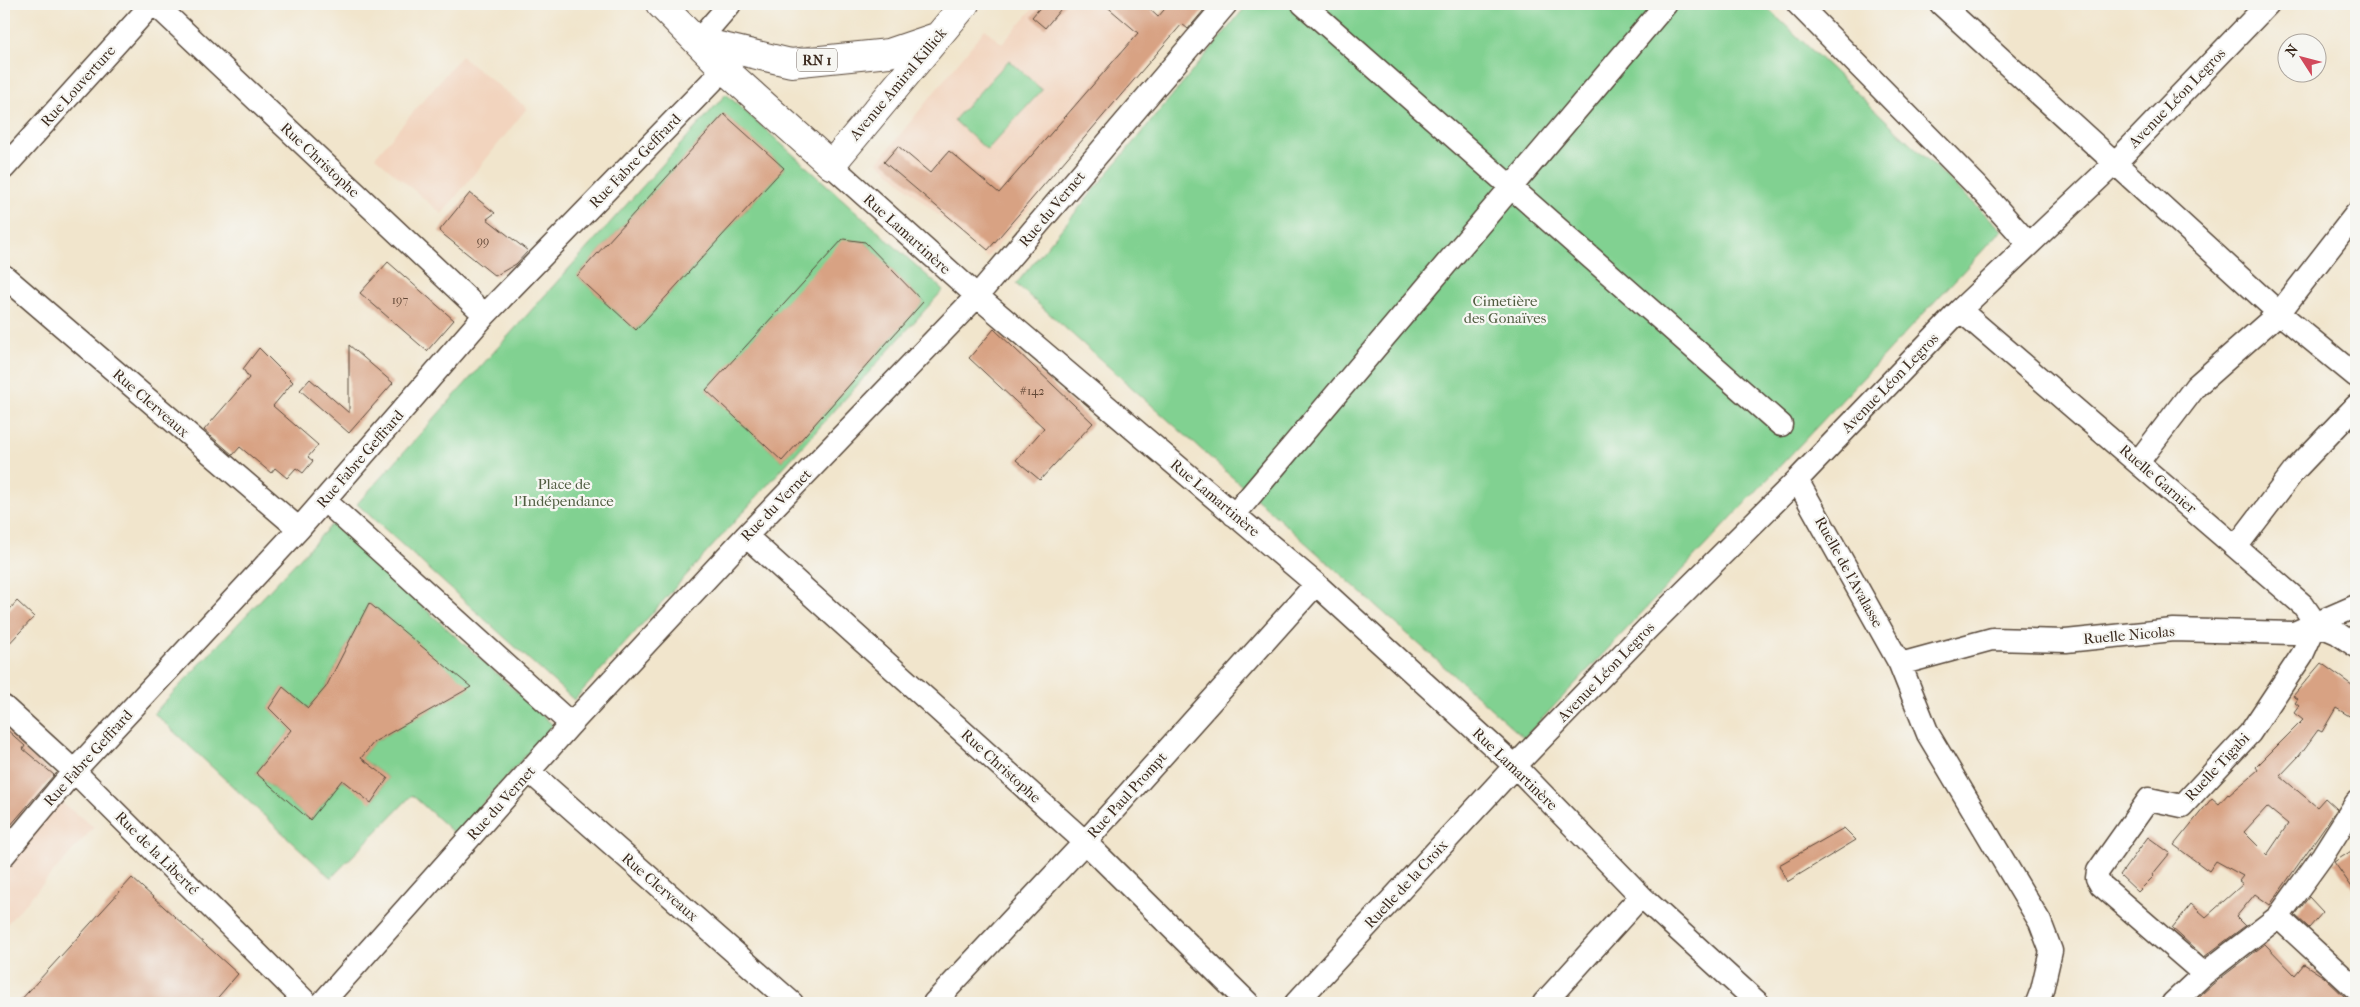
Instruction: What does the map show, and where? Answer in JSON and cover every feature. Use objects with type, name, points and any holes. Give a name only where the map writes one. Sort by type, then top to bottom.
[{"type":"main road","name":"Rue Lamartinère","points":[[660,4],[724,69],[831,165]]},
{"type":"main road","name":"Avenue Amiral Killick","points":[[831,165],[965,4]]},
{"type":"main road","name":"RN 1","points":[[698,41],[791,62],[889,53],[936,37]]},
{"type":"street","name":"Rue Louverture","points":[[4,168],[154,4]]},
{"type":"street","name":"Rue Christophe","points":[[154,4],[485,316]]},
{"type":"street","points":[[698,41],[730,4]]},
{"type":"street","name":"Rue du Vernet","points":[[322,1003],[571,724],[746,536],[977,296],[1226,4]]},
{"type":"street","points":[[1304,4],[1510,188],[1781,425]]},
{"type":"street","points":[[1234,514],[1666,4]]},
{"type":"street","points":[[1798,4],[1978,187],[2028,244]]},
{"type":"street","points":[[1941,4],[2279,313],[2356,376]]},
{"type":"street","name":"Avenue Léon Legros","points":[[1515,766],[1647,629],[1797,480],[1960,310],[2114,164],[2268,4]]},
{"type":"street","name":"Rue Fabre Geffrard","points":[[4,855],[74,771],[299,529],[485,316],[724,69]]},
{"type":"street","name":"Rue Lamartinère","points":[[831,165],[977,296],[1316,584],[1515,766],[1641,896],[1758,1003]]},
{"type":"street","points":[[2138,462],[2196,386],[2279,313],[2356,214]]},
{"type":"street","name":"Rue Clerveaux","points":[[4,276],[299,529]]},
{"type":"street","name":"Ruelle Garnier","points":[[1960,310],[2303,605],[2316,624]]},
{"type":"street","points":[[2236,547],[2294,471],[2356,406]]},
{"type":"street","name":"Ruelle de l'Avalasse","points":[[1797,480],[1900,664],[1928,734],[2040,922],[2051,950],[2042,990],[2037,1003]]},
{"type":"street","points":[[324,500],[571,724]]},
{"type":"street","name":"Rue Christophe","points":[[746,536],[1085,842],[1248,1003]]},
{"type":"street","name":"Rue Paul Prompt","points":[[934,1003],[1085,842],[1316,584]]},
{"type":"street","name":"Ruelle Nicolas","points":[[1900,664],[1992,639],[2066,641],[2173,630],[2294,633],[2316,624],[2333,614],[2356,606]]},
{"type":"street","points":[[2316,624],[2337,633],[2356,646]]},
{"type":"street","name":"Ruelle Tigabi","points":[[2204,974],[2100,885],[2097,878],[2098,871],[2149,799],[2182,806],[2250,733],[2302,655],[2316,624]]},
{"type":"street","name":"Rue de la Liberté","points":[[4,707],[74,771],[307,1003]]},
{"type":"street","name":"Ruelle de la Croix","points":[[1296,1003],[1515,766]]},
{"type":"street","name":"Rue Clerveaux","points":[[529,771],[792,1003]]},
{"type":"street","points":[[2173,1003],[2204,974],[2278,917],[2323,855],[2356,803]]},
{"type":"street","points":[[1544,1003],[1641,896]]},
{"type":"street","points":[[2278,917],[2356,989]]},
{"type":"shaded area","points":[[1037,4],[1147,4],[1178,31],[987,258],[878,162],[985,29],[1002,44]]},
{"type":"shaded area","points":[[461,56],[527,108],[442,214],[375,157]]},
{"type":"shaded area","points":[[30,779],[94,827],[4,927],[4,807]]},
{"type":"green space","name":"Cimetière des Gonaïves","points":[[1248,4],[1763,4],[2002,230],[1524,738],[1016,284]]},
{"type":"green space","points":[[1009,60],[1042,90],[987,150],[954,120]]},
{"type":"green space","name":"Place de l'Indépendance","points":[[726,94],[943,290],[574,700],[357,504]],"holes":[[[724,114],[784,168],[636,330],[577,276]],[[843,240],[865,242],[923,302],[782,461],[706,390]]]},
{"type":"green space","points":[[332,524],[553,725],[455,834],[412,795],[331,878],[154,713]],"holes":[[[369,603],[470,687],[374,742],[361,758],[388,778],[372,802],[342,780],[310,820],[256,773],[291,730],[269,708],[283,687],[308,708],[326,687]]]},
{"type":"building","points":[[1043,4],[1065,4],[1045,28],[1032,17]]},
{"type":"building","points":[[1104,4],[1144,4],[1158,17],[1169,4],[1209,4],[1188,29],[1182,24],[988,250],[884,162],[898,146],[930,173],[949,151],[999,193],[1138,33]]},
{"type":"building","points":[[724,114],[784,168],[636,330],[577,276]]},
{"type":"building","points":[[470,193],[495,213],[487,219],[528,251],[516,264],[495,276],[439,231]]},
{"type":"building","points":[[843,239],[865,242],[923,302],[782,461],[706,390]]},
{"type":"building","points":[[388,262],[454,320],[427,351],[360,293]]},
{"type":"building","points":[[994,329],[1093,423],[1040,480],[1016,460],[1044,428],[969,358]]},
{"type":"building","points":[[349,345],[393,383],[349,433],[300,390],[310,379],[349,413]]},
{"type":"building","points":[[259,348],[293,382],[273,406],[318,445],[308,457],[313,461],[303,473],[296,468],[287,478],[275,468],[271,473],[240,447],[233,455],[204,430],[249,378],[243,369]]},
{"type":"building","points":[[17,601],[34,617],[4,649],[4,616]]},
{"type":"building","points":[[369,603],[471,687],[374,742],[361,758],[388,778],[371,803],[342,780],[310,820],[256,773],[291,730],[269,708],[283,687],[308,708],[326,687]]},
{"type":"building","points":[[2321,663],[2356,688],[2356,720],[2336,708],[2322,732],[2318,730],[2299,756],[2280,776],[2317,807],[2325,798],[2337,809],[2270,905],[2255,894],[2236,917],[2245,926],[2204,957],[2172,928],[2191,904],[2206,917],[2243,884],[2239,881],[2243,876],[2216,861],[2209,871],[2174,845],[2212,798],[2219,804],[2228,794],[2258,770],[2256,767],[2303,720],[2294,713],[2299,706],[2295,703],[2298,699],[2293,696]],"holes":[[[2267,807],[2288,824],[2267,855],[2244,832]]]},
{"type":"building","points":[[4,727],[25,746],[23,749],[54,775],[4,833]]},
{"type":"building","points":[[1844,828],[1856,840],[1787,882],[1779,865]]},
{"type":"building","points":[[2148,837],[2170,853],[2152,875],[2154,876],[2138,892],[2120,875]]},
{"type":"building","points":[[2356,848],[2356,893],[2334,862]]},
{"type":"building","points":[[132,878],[238,974],[213,1003],[18,1003]]},
{"type":"building","points":[[2309,897],[2323,912],[2309,928],[2295,915]]},
{"type":"building","points":[[2265,944],[2295,975],[2304,964],[2324,977],[2347,999],[2356,1003],[2192,1003],[2213,984]]}]
